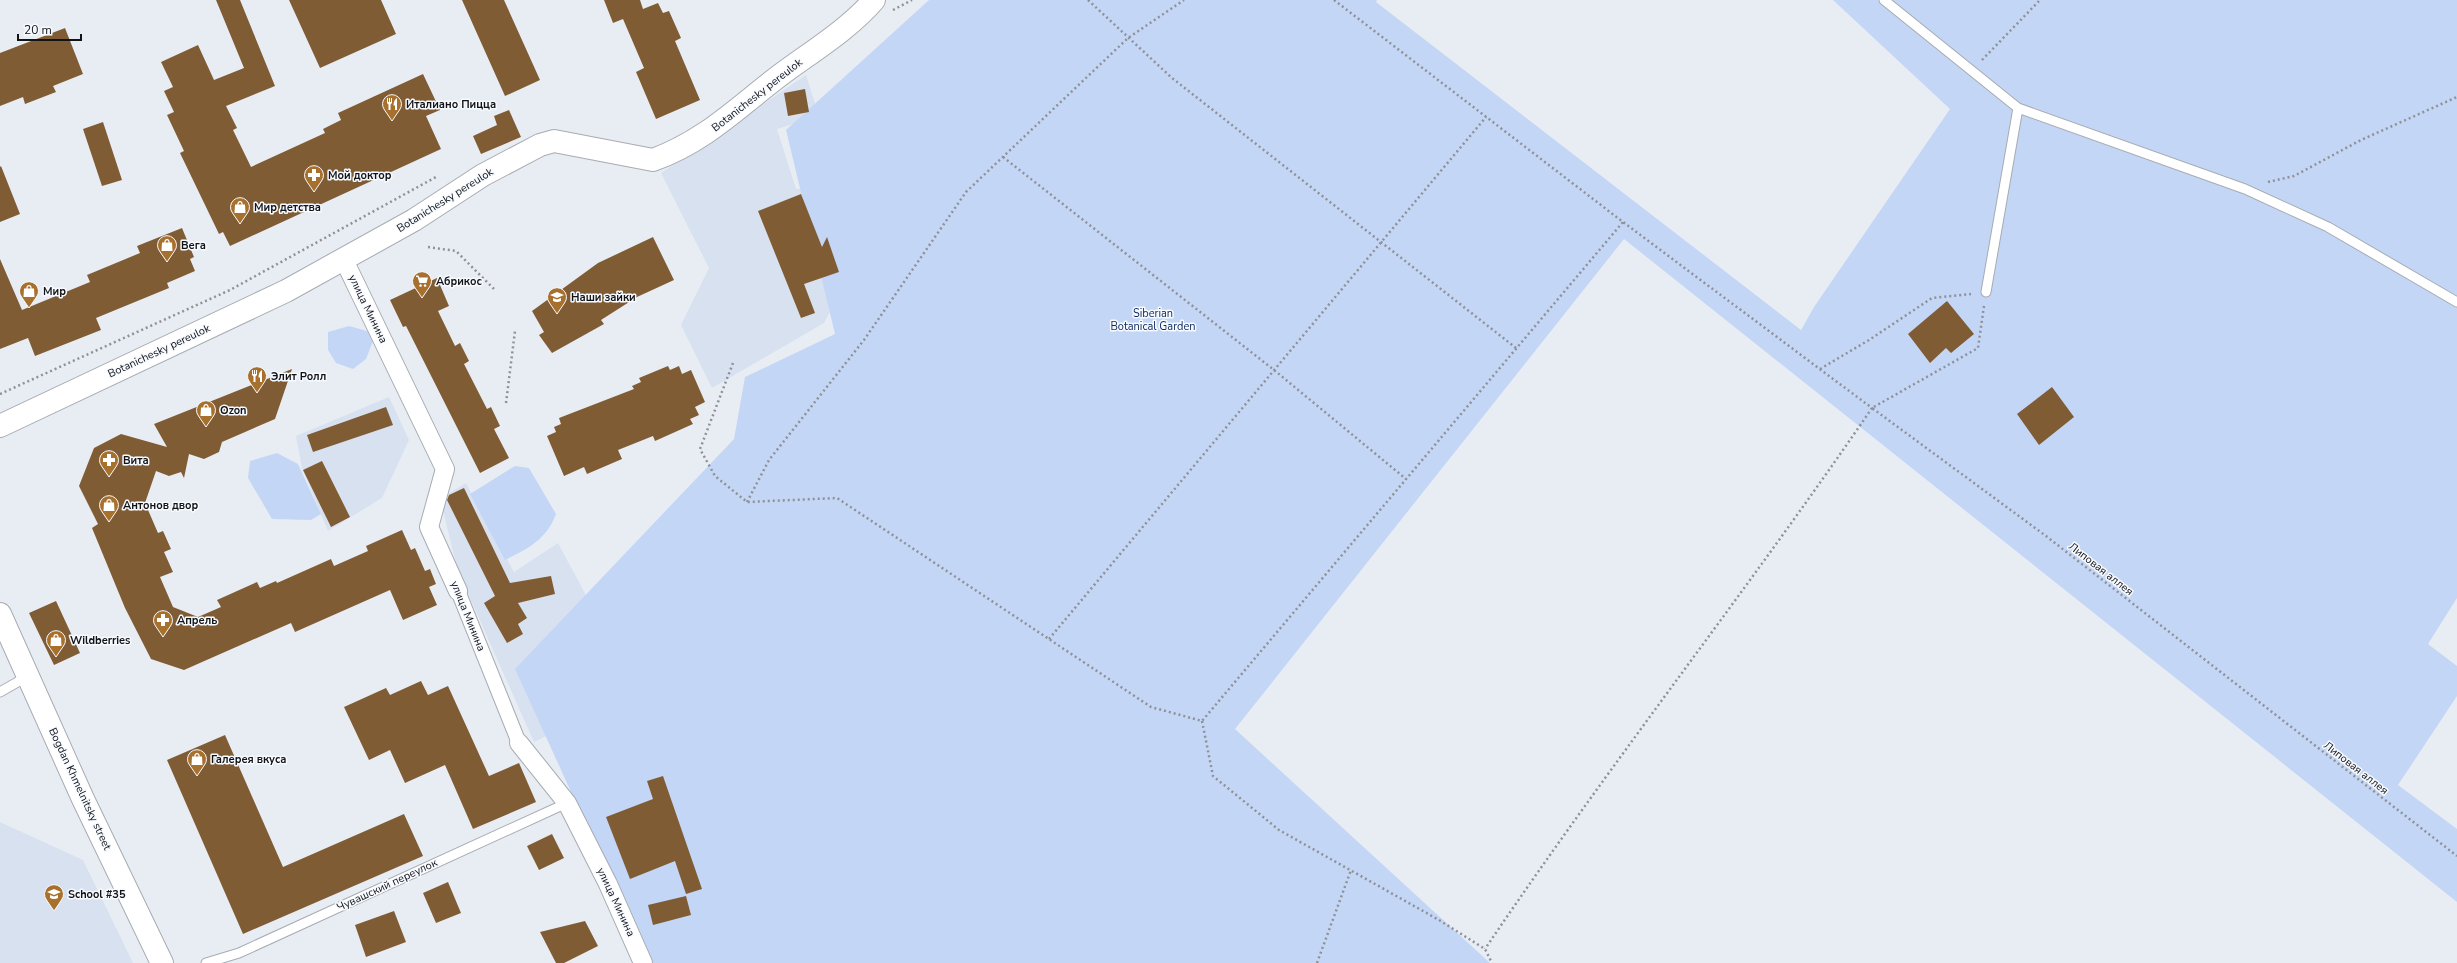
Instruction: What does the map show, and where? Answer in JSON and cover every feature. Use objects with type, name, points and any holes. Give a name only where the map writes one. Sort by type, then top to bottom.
[{"type":"street","name":"Botanichesky pereulok","points":[[0,426],[286,291],[414,220],[483,175],[540,146],[554,141],[653,160],[669,154],[710,132],[769,84],[848,25],[874,0]]},
{"type":"street","name":"улица Минина","points":[[344,260],[445,469],[428,527],[458,591],[519,743],[567,803],[608,884],[643,963]]},
{"type":"street","name":"Bogdan Khmelnitsky street","points":[[0,614],[83,799],[162,963]]},
{"type":"lane","points":[[1884,0],[2018,108],[2245,189],[2328,227],[2457,302]]},
{"type":"lane","points":[[1986,292],[2018,108]]},
{"type":"lane","points":[[1,690],[28,676]]},
{"type":"lane","name":"Чувашский переулок","points":[[206,963],[239,953],[567,803]]},
{"type":"path","points":[[1088,0],[1172,78],[1516,348]]},
{"type":"path","points":[[747,502],[769,460],[864,340],[966,192],[1128,38],[1184,0]]},
{"type":"path","name":"Липовая аллея","points":[[1334,0],[1623,222],[2046,536],[2457,856]]},
{"type":"path","points":[[1971,70],[2040,0]]},
{"type":"path","points":[[2245,189],[2294,176],[2361,140],[2457,97]]},
{"type":"path","points":[[1050,639],[1486,117]]},
{"type":"path","points":[[1003,156],[1274,370],[1406,479]]},
{"type":"path","points":[[0,394],[230,290],[440,176]]},
{"type":"path","points":[[1202,721],[1623,222]]},
{"type":"path","points":[[428,247],[456,251],[494,289]]},
{"type":"path","points":[[1485,949],[1548,856],[1814,492],[1872,408],[1978,348],[1986,292],[1932,298],[1869,340],[1820,369]]},
{"type":"path","points":[[506,403],[515,331]]},
{"type":"path","points":[[733,363],[700,449],[715,476],[747,502],[837,498],[1151,707],[1202,721]]},
{"type":"path","points":[[1202,721],[1213,776],[1279,830],[1351,870],[1485,949],[1492,963]]},
{"type":"path","points":[[1317,963],[1351,870]]},
{"type":"shaded area","points":[[806,75],[819,116],[777,129],[796,189],[852,188],[888,204],[824,323],[712,388],[681,325],[709,268],[661,173]]},
{"type":"shaded area","points":[[389,397],[409,440],[382,498],[328,531],[302,468],[296,436]]},
{"type":"shaded area","points":[[466,483],[514,572],[558,543],[588,599],[567,726],[534,742],[458,571],[440,499]]},
{"type":"shaded area","name":"School #35","points":[[0,822],[83,860],[133,963],[0,963]]},
{"type":"green space","name":"Siberian Botanical Garden","points":[[929,0],[1377,0],[1376,2],[1801,330],[1814,307],[1950,109],[1833,0],[2457,0],[2457,598],[2428,644],[2457,666],[2457,696],[2398,785],[2457,829],[2457,902],[1624,239],[1235,729],[1490,963],[649,963],[515,669],[734,439],[745,377],[835,334],[786,130]]},
{"type":"green space","points":[[349,326],[367,331],[373,341],[366,359],[353,369],[336,363],[328,350],[328,332]]},
{"type":"green space","points":[[277,453],[298,464],[321,514],[311,520],[272,519],[248,478],[250,461]]},
{"type":"green space","points":[[515,466],[529,468],[556,514],[552,523],[542,537],[521,552],[505,560],[470,494]]},
{"type":"building","points":[[216,0],[240,0],[275,86],[226,106],[237,128],[233,130],[251,167],[325,133],[323,129],[341,120],[338,113],[423,74],[440,110],[426,116],[441,149],[230,246],[223,232],[219,234],[180,153],[184,151],[167,115],[174,112],[164,91],[173,87],[161,62],[198,45],[214,80],[244,68]]},
{"type":"building","points":[[289,0],[381,0],[396,34],[320,68]]},
{"type":"building","points":[[462,0],[504,0],[540,80],[505,96]]},
{"type":"building","points":[[604,0],[640,0],[643,9],[658,3],[663,13],[669,11],[681,38],[675,41],[700,100],[656,119],[636,72],[644,68],[623,19],[613,23]]},
{"type":"building","points":[[65,28],[83,74],[53,86],[56,92],[25,104],[23,97],[0,106],[0,53]]},
{"type":"building","points":[[805,89],[809,112],[788,116],[784,93]]},
{"type":"building","points":[[509,110],[521,137],[481,154],[473,136],[497,125],[494,116]]},
{"type":"building","points":[[103,122],[122,180],[102,186],[83,129]]},
{"type":"building","points":[[1,166],[20,214],[0,222],[0,167]]},
{"type":"building","points":[[801,194],[822,247],[827,237],[839,272],[804,284],[815,313],[801,318],[758,211]]},
{"type":"building","points":[[182,228],[194,257],[190,259],[195,271],[167,283],[169,288],[96,318],[101,330],[35,356],[28,338],[0,349],[0,259],[22,310],[90,282],[87,275],[140,253],[137,246]]},
{"type":"building","points":[[653,237],[674,280],[637,297],[601,320],[604,324],[552,353],[539,335],[544,332],[532,311],[598,263]]},
{"type":"building","points":[[437,278],[449,306],[438,311],[455,346],[460,343],[469,361],[464,364],[487,409],[491,407],[500,426],[494,429],[509,458],[480,473],[406,326],[403,327],[390,300]]},
{"type":"building","points":[[1947,301],[1974,334],[1951,353],[1946,348],[1930,363],[1908,334]]},
{"type":"building","points":[[668,366],[670,370],[679,366],[682,374],[691,370],[705,402],[695,407],[699,415],[690,419],[693,424],[655,441],[653,436],[618,450],[622,459],[587,474],[584,467],[564,476],[547,436],[556,432],[554,427],[561,424],[559,418],[634,389],[632,386],[641,382],[639,378]]},
{"type":"building","points":[[292,369],[275,419],[222,442],[219,452],[204,459],[189,454],[184,478],[181,472],[169,476],[156,471],[145,503],[158,533],[163,531],[171,549],[164,552],[173,572],[160,577],[173,607],[198,617],[221,607],[217,600],[257,582],[260,588],[276,581],[277,583],[331,559],[334,566],[368,551],[366,546],[402,530],[411,550],[415,548],[425,571],[430,569],[436,584],[429,587],[437,605],[403,620],[390,590],[295,632],[291,623],[184,670],[151,659],[125,608],[92,528],[98,524],[79,486],[94,448],[121,434],[167,447],[154,424]]},
{"type":"building","points":[[2052,387],[2074,417],[2039,445],[2017,414]]},
{"type":"building","points":[[386,407],[393,425],[313,452],[307,435]]},
{"type":"building","points":[[322,461],[350,517],[331,527],[303,470]]},
{"type":"building","points":[[464,488],[510,583],[551,576],[555,594],[518,603],[527,618],[518,624],[523,634],[507,643],[484,603],[495,596],[447,500],[449,495]]},
{"type":"building","points":[[56,601],[80,653],[54,665],[29,613]]},
{"type":"building","points":[[421,681],[428,695],[448,686],[489,776],[519,763],[536,802],[473,829],[445,765],[405,783],[390,750],[369,760],[344,707],[386,688],[390,695]]},
{"type":"building","points":[[225,735],[283,867],[404,814],[423,856],[243,934],[167,760]]},
{"type":"building","points":[[663,776],[702,889],[686,894],[675,861],[630,879],[606,817],[653,799],[647,781]]},
{"type":"building","points":[[552,834],[564,858],[539,870],[527,846]]},
{"type":"building","points":[[448,882],[461,913],[436,923],[423,893]]},
{"type":"building","points":[[686,896],[691,915],[653,925],[648,905]]},
{"type":"building","points":[[394,911],[406,942],[366,957],[355,925]]},
{"type":"building","points":[[585,921],[598,946],[564,963],[556,963],[540,932]]},
{"type":"place","name":"Италиано Пицца","points":[[392,121]]},
{"type":"place","name":"Мой доктор","points":[[314,192]]},
{"type":"place","name":"Мир детства","points":[[240,224]]},
{"type":"place","name":"Вега","points":[[167,262]]},
{"type":"place","name":"Абрикос","points":[[422,298]]},
{"type":"place","name":"Мир","points":[[29,308]]},
{"type":"place","name":"Наши зайки","points":[[557,314]]},
{"type":"place","name":"Элит Ролл","points":[[257,393]]},
{"type":"place","name":"Ozon","points":[[206,427]]},
{"type":"place","name":"Вита","points":[[109,477]]},
{"type":"place","name":"Антонов двор","points":[[109,522]]},
{"type":"place","name":"Апрель","points":[[163,637]]},
{"type":"place","name":"Wildberries","points":[[56,657]]},
{"type":"place","name":"Галерея вкуса","points":[[197,776]]},
{"type":"place","name":"School #35","points":[[54,911]]}]
